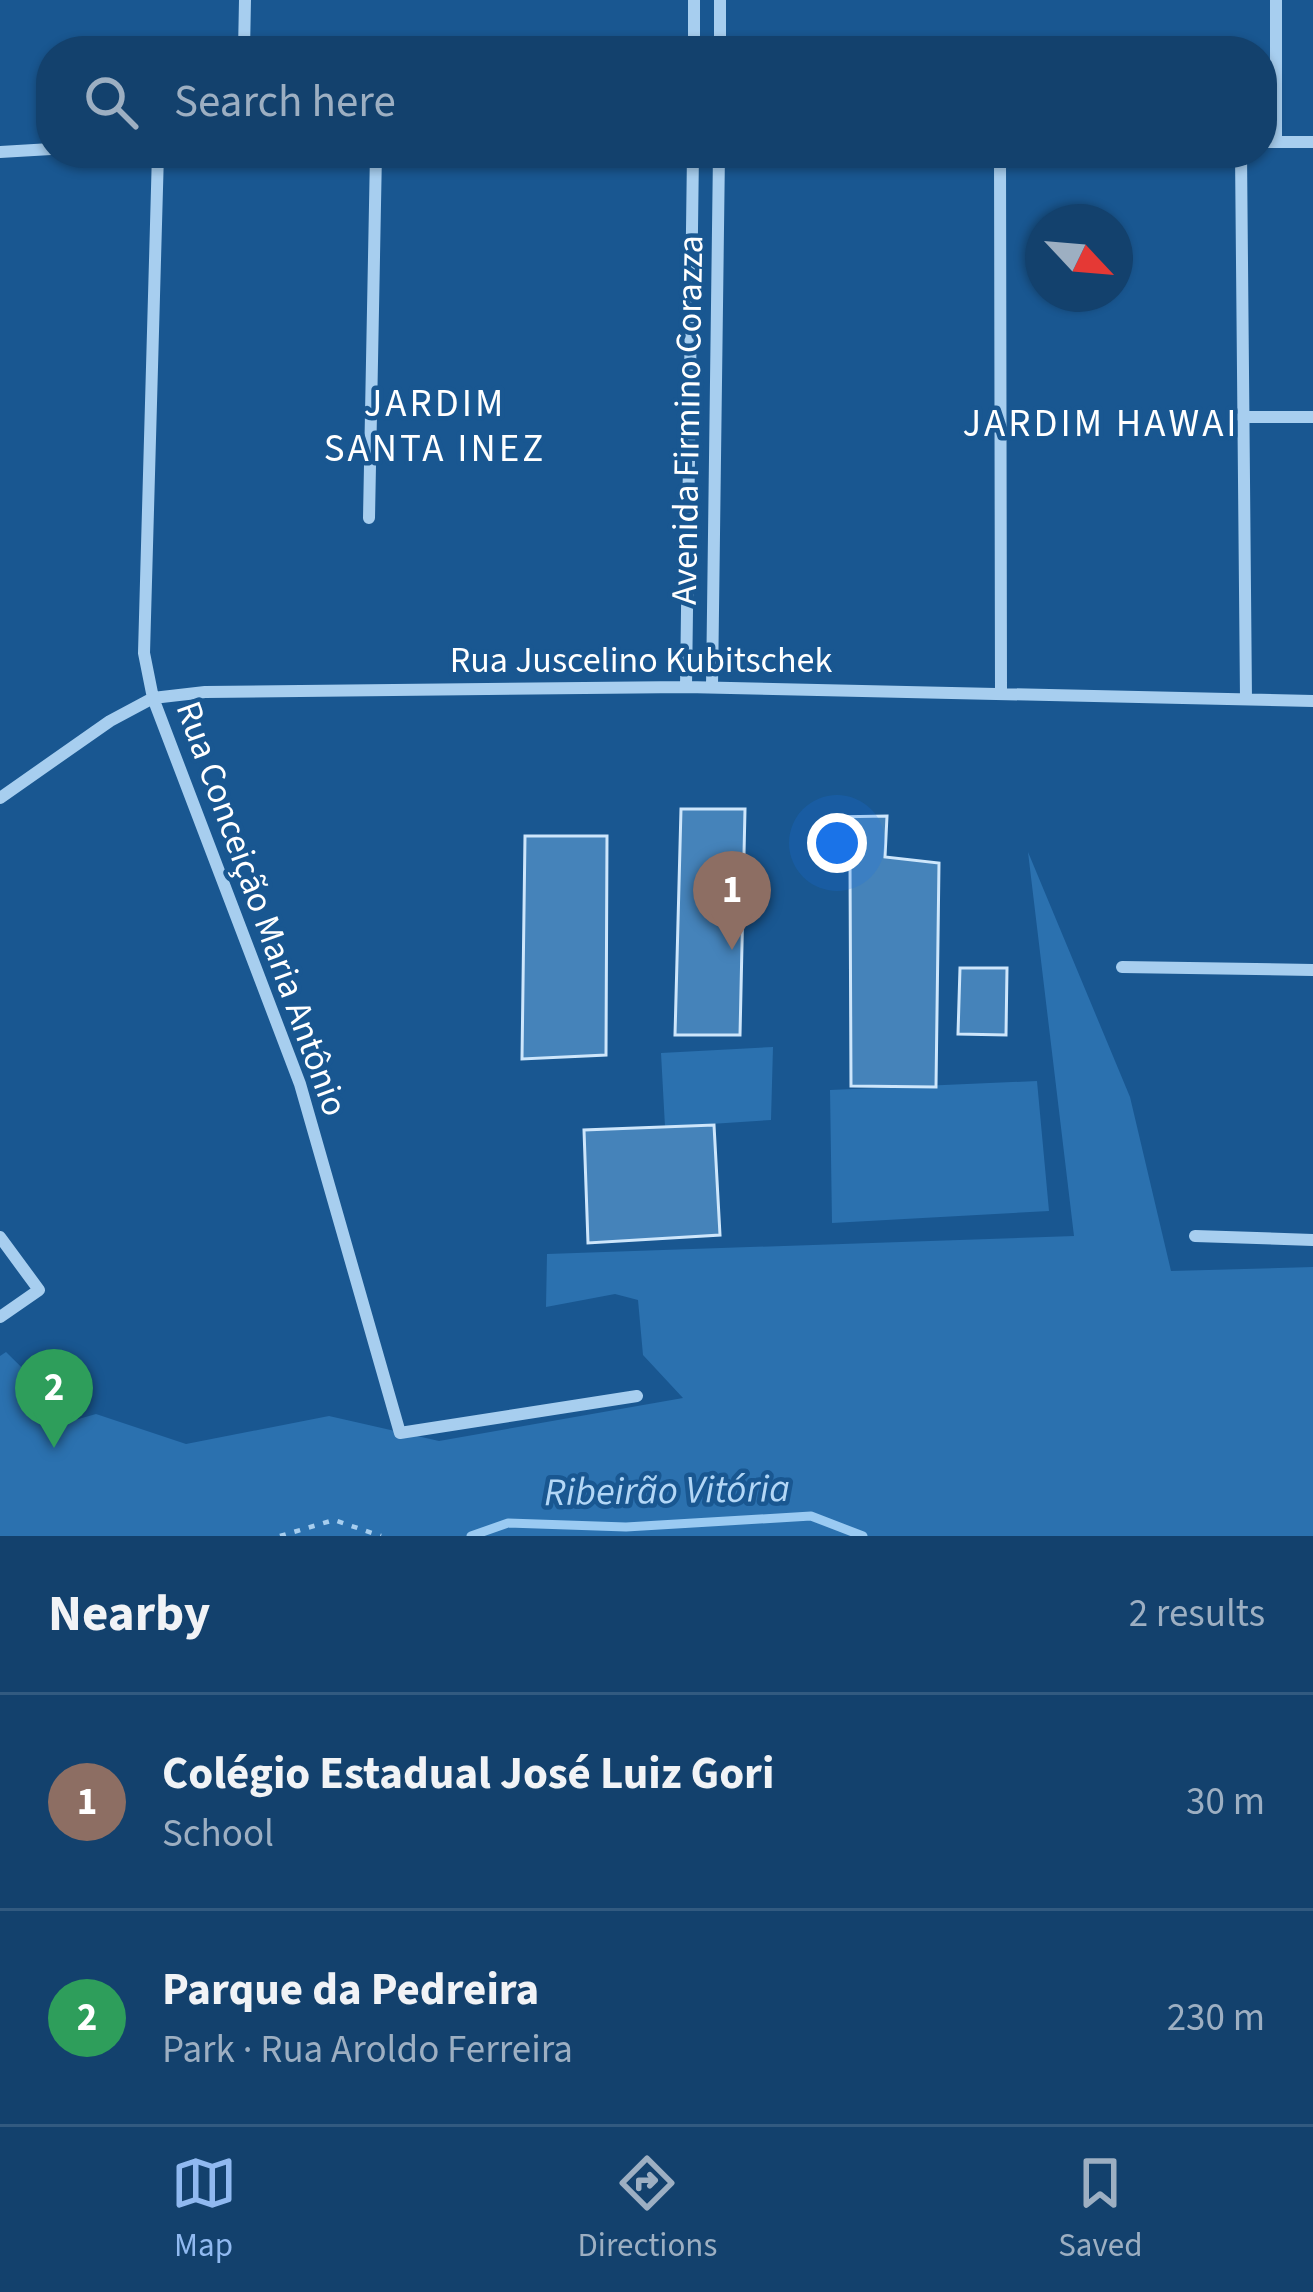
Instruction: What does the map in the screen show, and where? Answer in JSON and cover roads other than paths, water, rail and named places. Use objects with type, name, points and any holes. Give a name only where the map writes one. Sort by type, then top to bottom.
[{"type":"street","points":[[244,36],[245,0]]},
{"type":"street","points":[[694,0],[694,36]]},
{"type":"street","points":[[720,0],[720,36]]},
{"type":"street","points":[[1274,36],[1276,0]]},
{"type":"street","points":[[1277,142],[1313,142]]},
{"type":"street","points":[[0,152],[36,150]]},
{"type":"street","name":"Rua Conceição Maria Antônio","points":[[158,168],[144,653],[153,698],[300,1084],[400,1433],[637,1396]]},
{"type":"street","points":[[369,518],[376,168]]},
{"type":"street","name":"Avenida Firmino Corazza","points":[[686,687],[693,168]]},
{"type":"street","name":"Avenida Firmino Corazza","points":[[712,687],[719,168]]},
{"type":"street","points":[[1000,168],[1001,690]]},
{"type":"street","points":[[1240,168],[1246,699]]},
{"type":"street","points":[[1242,417],[1313,417]]},
{"type":"street","name":"Rua Juscelino Kubitschek","points":[[0,798],[110,721],[153,698],[205,692],[712,687],[1001,690],[1313,701]]},
{"type":"street","points":[[1122,967],[1313,970]]},
{"type":"street","points":[[1195,1236],[1313,1240]]},
{"type":"street","points":[[0,1237],[39,1290],[0,1317]]},
{"type":"waterway","name":"Ribeirão Vitória","points":[[471,1536],[508,1523],[626,1527],[811,1516],[863,1536]]},
{"type":"place","name":"Colégio Estadual José Luiz Gori","points":[[732,950]]},
{"type":"place","name":"Parque da Pedreira","points":[[54,1448]]},
{"type":"district","name":"JARDIM HAWAI","points":[[1101,422]]},
{"type":"district","name":"JARDIM SANTA INEZ","points":[[435,424]]}]
